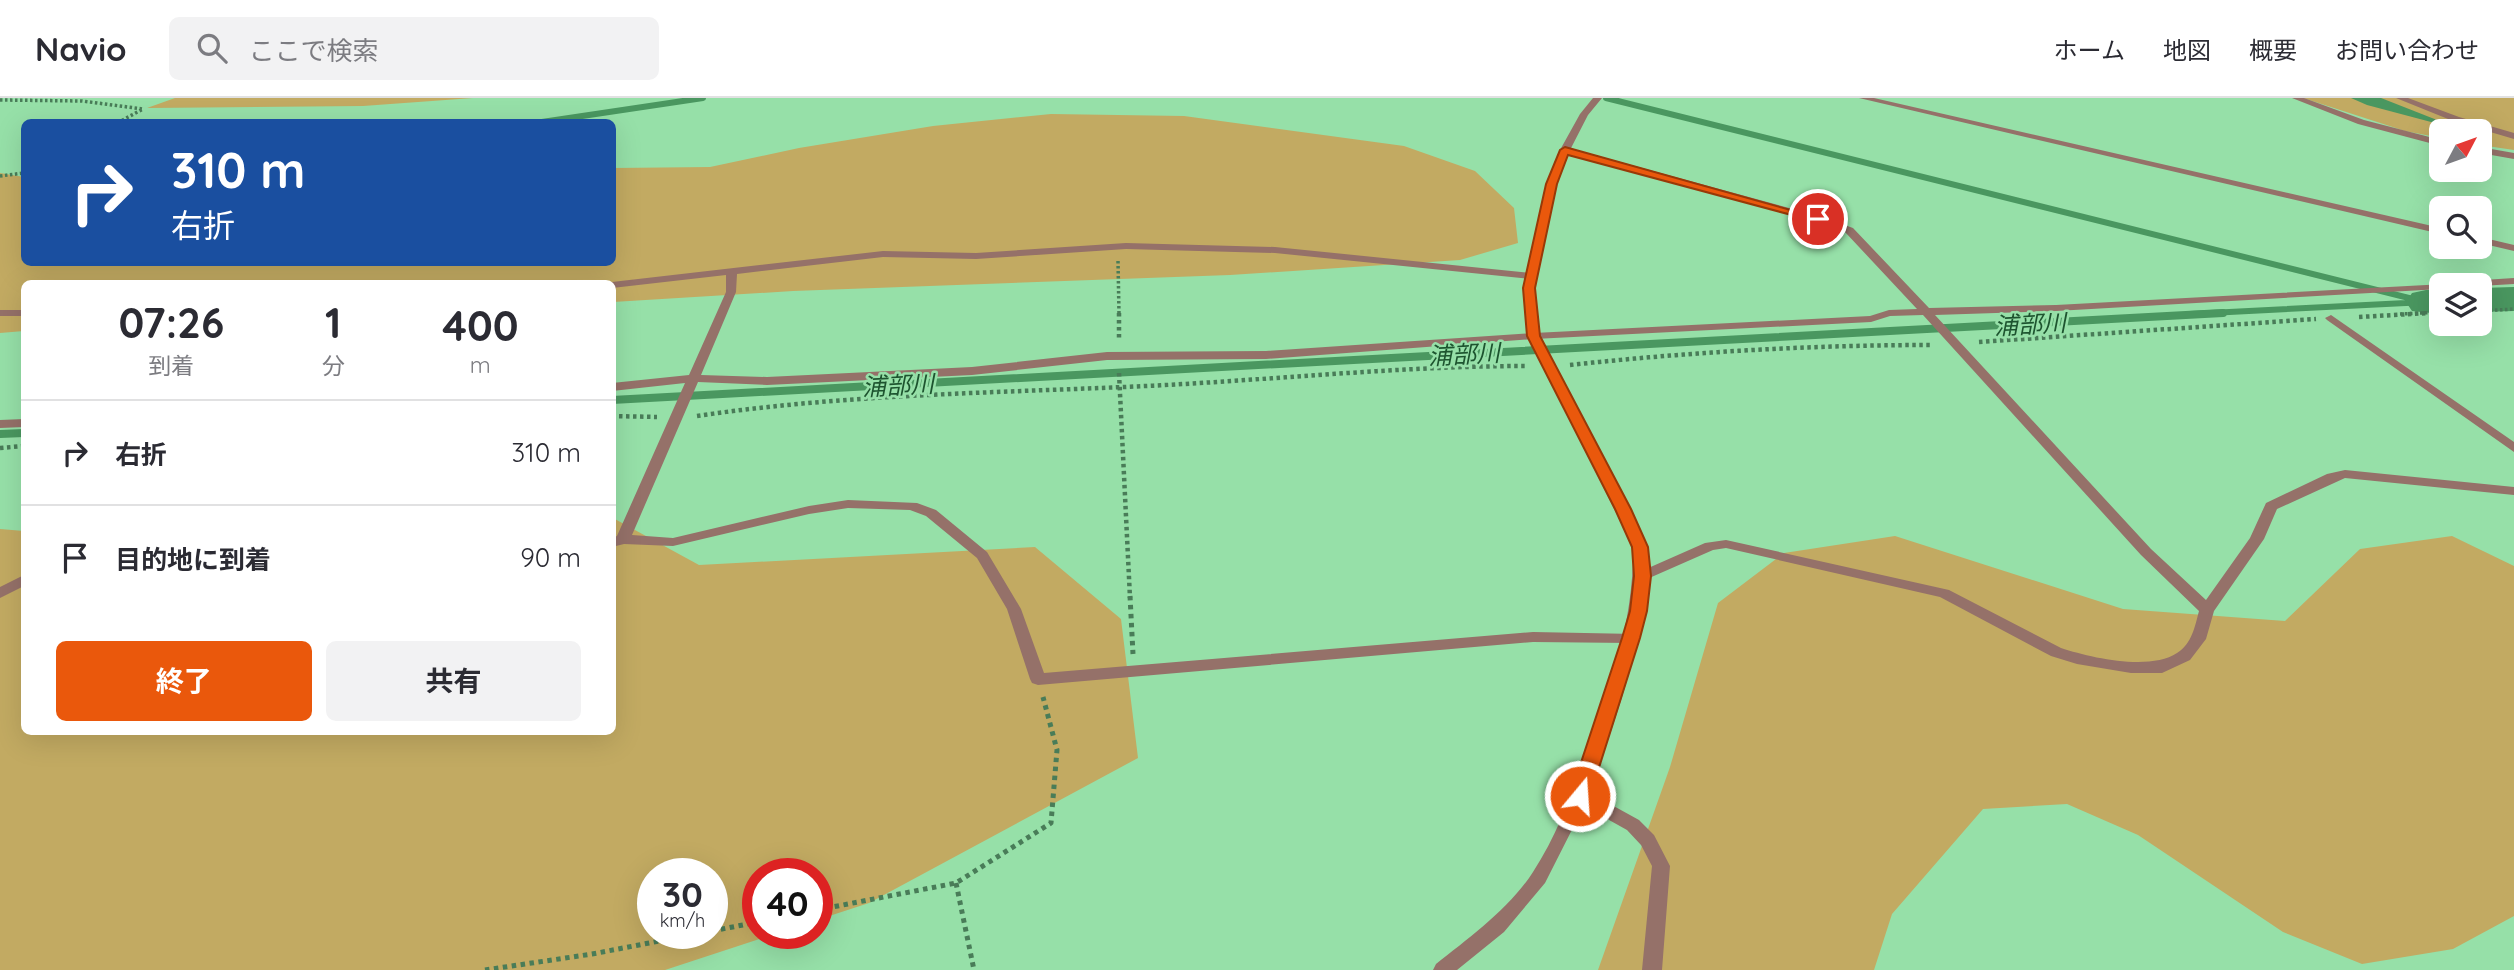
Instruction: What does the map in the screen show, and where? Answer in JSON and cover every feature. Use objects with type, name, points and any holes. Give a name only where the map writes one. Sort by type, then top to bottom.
[{"type":"street","points":[[1443,970],[1497,926],[1539,878],[1580,796],[1638,611],[1642,576],[1640,547],[1534,336],[1529,288],[1552,184],[1565,150],[1584,114],[1598,98]]},
{"type":"street","points":[[1863,98],[2429,228]]},
{"type":"street","points":[[2296,98],[2361,121],[2429,140]]},
{"type":"street","points":[[2400,98],[2456,119],[2514,136]]},
{"type":"street","points":[[1565,150],[1791,211],[1849,230],[2146,552],[2207,610]]},
{"type":"street","points":[[2492,152],[2514,156]]},
{"type":"street","points":[[2492,243],[2514,248]]},
{"type":"street","points":[[616,285],[810,265],[883,254],[976,256],[1118,246],[1275,250],[1532,276]]},
{"type":"street","points":[[732,271],[731,292],[696,378],[618,541],[673,542],[809,509],[848,504],[912,506],[931,513],[982,555],[1014,609],[1038,679],[1533,637],[1631,638]]},
{"type":"street","points":[[2492,282],[2514,281]]},
{"type":"street","points":[[616,387],[696,378],[767,382],[958,372],[1119,356],[1266,355],[1534,336],[1871,318],[1889,313],[2313,295],[2429,287]]},
{"type":"street","points":[[0,313],[21,313]]},
{"type":"street","points":[[2331,318],[2514,449]]},
{"type":"street","points":[[0,425],[21,423]]},
{"type":"street","points":[[1642,576],[1710,546],[1726,544],[1944,593],[2056,652],[2077,659],[2131,667],[2162,667],[2185,656],[2201,635],[2207,610],[2257,539],[2271,506],[2332,477],[2345,474],[2514,491]]},
{"type":"street","points":[[0,593],[21,582]]},
{"type":"street","points":[[1580,796],[1633,825],[1648,840],[1661,866],[1652,970]]},
{"type":"path","points":[[0,100],[82,101],[143,109],[125,119]]},
{"type":"path","points":[[0,176],[21,173]]},
{"type":"path","points":[[1118,246],[1119,356],[1134,670]]},
{"type":"path","points":[[2492,310],[2514,309]]},
{"type":"path","points":[[0,448],[21,446]]},
{"type":"path","points":[[833,907],[956,883],[1051,823],[1057,750],[1038,679]]},
{"type":"path","points":[[956,883],[974,970]]},
{"type":"path","points":[[485,970],[637,945]]},
{"type":"shaded area","points":[[175,98],[473,98],[363,106],[147,108]]},
{"type":"shaded area","points":[[2303,98],[2514,98],[2514,150],[2492,147],[2492,119],[2429,119],[2429,136],[2405,131]]},
{"type":"shaded area","points":[[2351,98],[2381,98],[2434,119],[2429,119],[2429,121]]},
{"type":"shaded area","points":[[1051,114],[1184,116],[1404,146],[1475,171],[1514,208],[1518,243],[1460,260],[1230,275],[793,291],[616,302],[616,280],[21,280],[21,331],[0,333],[0,173],[21,176],[21,266],[616,266],[616,168],[710,167],[799,148],[933,126]]},
{"type":"shaded area","points":[[616,520],[699,565],[1035,547],[1121,619],[1138,758],[869,903],[833,915],[833,858],[742,858],[742,945],[665,970],[0,970],[0,529],[21,531],[21,735],[616,735]]},
{"type":"shaded area","points":[[1895,536],[2123,609],[2285,621],[2360,549],[2452,536],[2514,566],[2514,916],[2453,949],[2362,964],[2283,932],[2138,835],[2067,804],[1983,809],[1892,914],[1874,970],[1598,970],[1670,767],[1718,603],[1784,553]]},
{"type":"waterway","points":[[562,119],[703,98]]},
{"type":"waterway","points":[[1606,98],[2417,300]]},
{"type":"waterway","name":"浦部川","points":[[2492,300],[2514,299]]},
{"type":"waterway","name":"浦部川","points":[[2190,314],[2426,302]]},
{"type":"waterway","name":"浦部川","points":[[616,400],[2223,313]]},
{"type":"waterway","name":"浦部川","points":[[0,434],[21,433]]},
{"type":"route","points":[[1580,796],[1631,638],[1638,611],[1642,576],[1640,547],[1623,509],[1534,336],[1529,288],[1552,184],[1565,150],[1818,219]]}]
